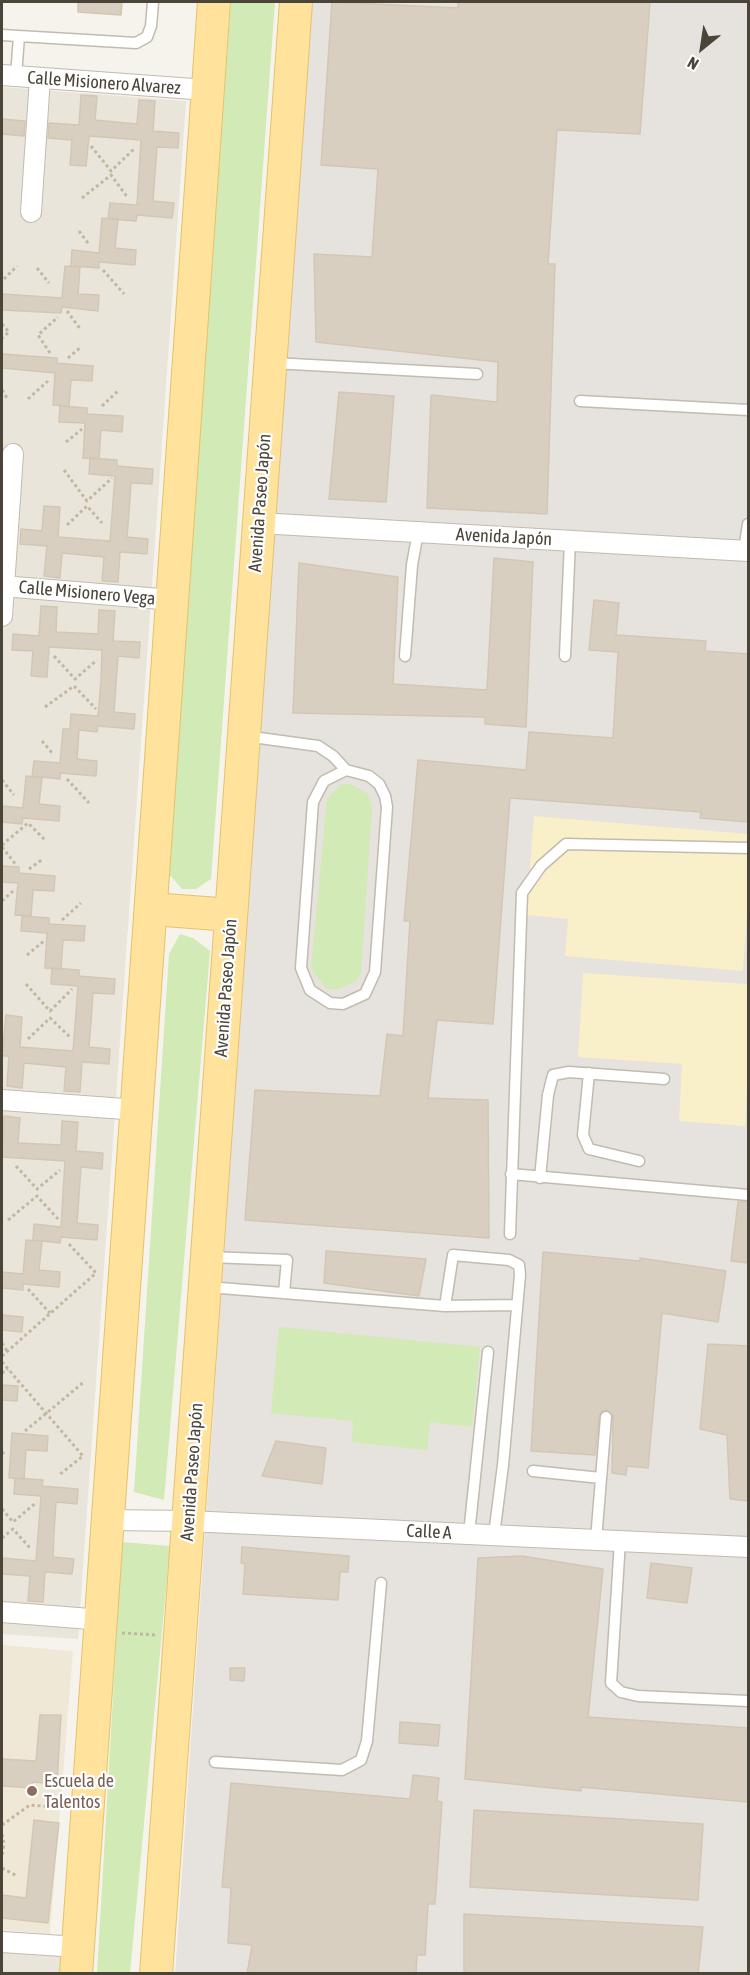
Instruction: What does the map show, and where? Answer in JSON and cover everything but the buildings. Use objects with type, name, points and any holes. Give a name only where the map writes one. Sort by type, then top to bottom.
[{"type":"main road","points":[[77,1960],[214,2]]},
{"type":"main road","name":"Avenida Paseo Japón","points":[[156,1974],[296,2]]},
{"type":"main road","points":[[152,909],[231,915]]},
{"type":"street","name":"Calle Misionero Alvarez","points":[[9,76],[207,90]]},
{"type":"street","points":[[31,212],[40,78]]},
{"type":"street","points":[[2,616],[14,454]]},
{"type":"street","name":"Avenida Japón","points":[[259,523],[746,551]]},
{"type":"street","name":"Calle Misionero Vega","points":[[3,586],[173,600]]},
{"type":"street","points":[[2,1100],[138,1110]]},
{"type":"street","name":"Calle A","points":[[109,1520],[188,1521],[748,1547]]},
{"type":"street","points":[[2,1612],[102,1625]]},
{"type":"street","points":[[2,1942],[77,1960]]},
{"type":"lane","points":[[2,35],[136,43],[147,37],[152,26],[153,2]]},
{"type":"lane","points":[[9,76],[19,36]]},
{"type":"lane","points":[[270,363],[477,374]]},
{"type":"lane","points":[[580,401],[748,410]]},
{"type":"lane","points":[[746,551],[748,524]]},
{"type":"lane","points":[[405,656],[412,566],[418,532]]},
{"type":"lane","points":[[565,656],[570,541]]},
{"type":"lane","points":[[244,736],[318,746],[333,756],[346,771],[369,776],[379,784],[387,807],[375,972],[364,994],[355,1001],[343,1004],[325,1001],[310,990],[301,968],[313,802],[324,781],[346,771]]},
{"type":"lane","points":[[510,1234],[510,1174],[522,893],[541,866],[566,844],[748,848]]},
{"type":"lane","points":[[540,1178],[548,1095],[553,1075],[569,1072],[664,1079]]},
{"type":"lane","points":[[589,1073],[583,1135],[589,1149],[639,1161]]},
{"type":"lane","points":[[510,1174],[748,1195]]},
{"type":"lane","points":[[445,1306],[453,1255],[509,1260],[519,1264],[520,1275],[503,1465],[494,1535]]},
{"type":"lane","points":[[206,1272],[287,1260],[284,1293]]},
{"type":"lane","points":[[206,1272],[284,1293],[445,1306],[516,1305]]},
{"type":"lane","points":[[469,1534],[488,1352]]},
{"type":"lane","points":[[596,1540],[606,1417]]},
{"type":"lane","points":[[533,1471],[601,1478]]},
{"type":"lane","points":[[620,1541],[611,1683],[621,1692],[638,1696],[748,1701]]},
{"type":"lane","points":[[215,1762],[342,1770],[360,1760],[367,1741],[381,1583]]},
{"type":"path","points":[[91,146],[111,171],[134,150]]},
{"type":"path","points":[[82,198],[111,176],[128,198]]},
{"type":"path","points":[[79,231],[88,243]]},
{"type":"path","points":[[4,279],[17,266]]},
{"type":"path","points":[[37,268],[49,283]]},
{"type":"path","points":[[103,270],[124,294]]},
{"type":"path","points":[[67,311],[81,330]]},
{"type":"path","points":[[50,353],[38,335],[58,317]]},
{"type":"path","points":[[2,324],[9,332],[2,338]]},
{"type":"path","points":[[68,358],[81,348]]},
{"type":"path","points":[[28,399],[48,381]]},
{"type":"path","points":[[2,390],[7,398]]},
{"type":"path","points":[[102,406],[118,391]]},
{"type":"path","points":[[66,442],[82,429]]},
{"type":"path","points":[[64,470],[87,501],[112,478]]},
{"type":"path","points":[[67,525],[87,506],[102,524]]},
{"type":"path","points":[[54,656],[75,679],[97,660]]},
{"type":"path","points":[[45,707],[74,686],[96,709]]},
{"type":"path","points":[[42,741],[53,754]]},
{"type":"path","points":[[67,779],[88,803]]},
{"type":"path","points":[[2,780],[14,795]]},
{"type":"path","points":[[17,866],[2,846],[28,823],[45,840]]},
{"type":"path","points":[[28,869],[43,859]]},
{"type":"path","points":[[2,901],[13,891]]},
{"type":"path","points":[[63,920],[81,903]]},
{"type":"path","points":[[27,955],[44,941]]},
{"type":"path","points":[[26,984],[50,1011],[72,989]]},
{"type":"path","points":[[28,1039],[50,1018],[71,1038]]},
{"type":"path","points":[[16,1166],[37,1189],[60,1170]]},
{"type":"path","points":[[8,1220],[37,1196],[58,1219]]},
{"type":"path","points":[[2,1356],[96,1273],[67,1242]]},
{"type":"path","points":[[28,1289],[50,1313]]},
{"type":"path","points":[[2,1343],[7,1351]]},
{"type":"path","points":[[2,1362],[83,1456],[59,1475]]},
{"type":"path","points":[[2,1373],[8,1369]]},
{"type":"path","points":[[25,1431],[85,1381]]},
{"type":"path","points":[[2,1454],[6,1449]]},
{"type":"path","points":[[2,1509],[13,1522],[37,1502]]},
{"type":"path","points":[[2,1538],[13,1529],[30,1548]]},
{"type":"path","points":[[102,1625],[180,1637]]},
{"type":"path","points":[[2,1825],[30,1805],[88,1809]]},
{"type":"path","points":[[2,1834],[4,1844],[2,1856]]},
{"type":"path","points":[[2,1868],[17,1876]]},
{"type":"shaded area","points":[[301,2],[748,2],[748,1973],[175,1974],[271,563]]},
{"type":"shaded area","points":[[2,87],[186,101],[78,1639],[2,1634]]},
{"type":"shaded area","name":"Escuela de Talentos","points":[[2,1645],[73,1651],[50,1934],[2,1930]]},
{"type":"shaded area","points":[[2,1934],[72,1939],[71,1973],[2,1973]]},
{"type":"green space","points":[[231,2],[275,2],[211,879],[196,889],[182,889],[168,873]]},
{"type":"green space","points":[[341,784],[351,784],[368,794],[372,808],[361,973],[356,981],[340,989],[327,989],[311,969],[327,799]]},
{"type":"green space","points":[[180,934],[193,938],[210,951],[164,1500],[134,1492],[169,954]]},
{"type":"green space","points":[[279,1327],[480,1347],[472,1427],[430,1422],[427,1450],[352,1442],[353,1421],[271,1413]]},
{"type":"green space","points":[[122,1542],[170,1546],[130,1973],[97,1973]]},
{"type":"sand","points":[[534,816],[748,834],[748,901],[743,971],[565,956],[568,919],[526,915]]},
{"type":"sand","points":[[583,973],[748,984],[745,1126],[679,1121],[682,1064],[578,1057]]},
{"type":"place","name":"Escuela de Talentos","points":[[32,1791]]}]
